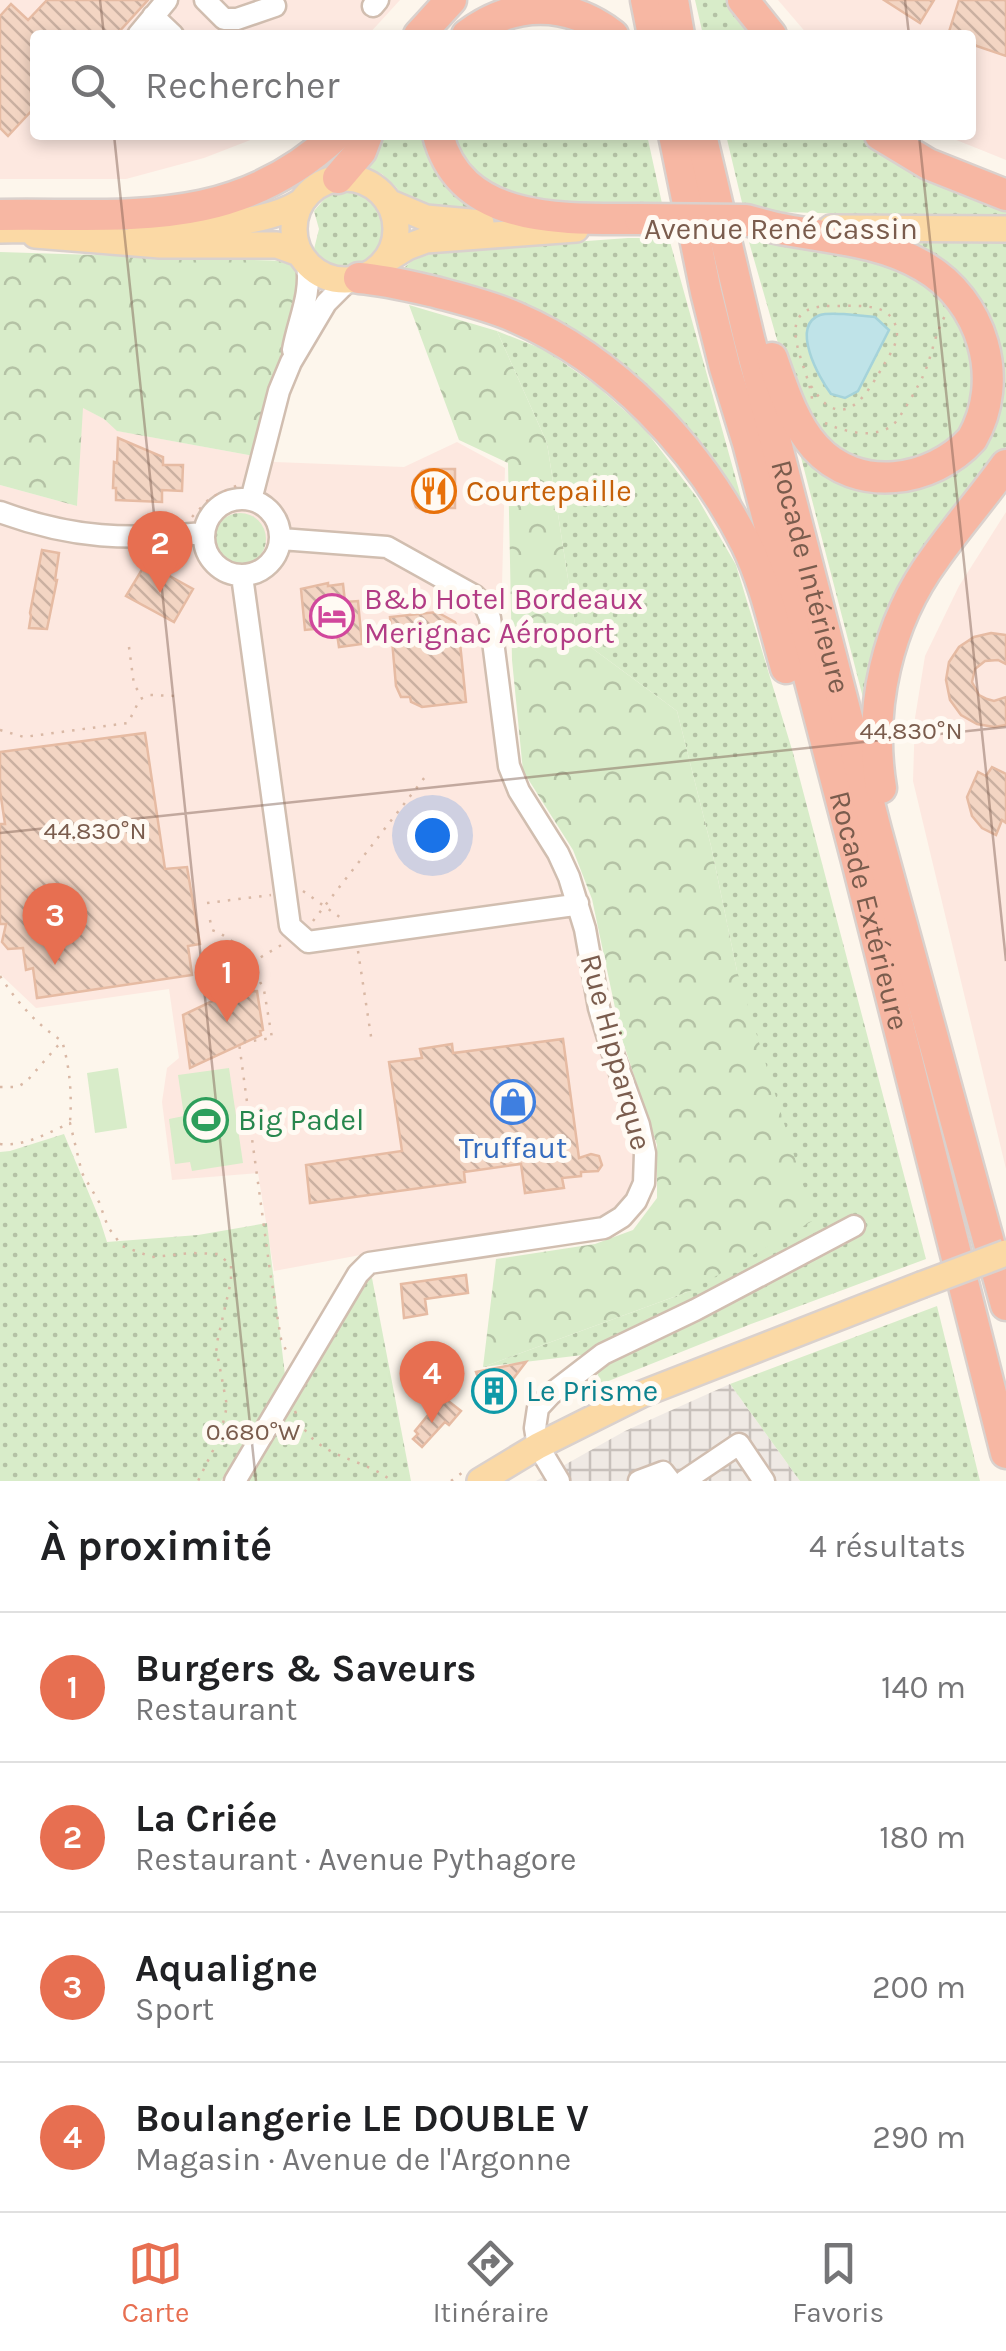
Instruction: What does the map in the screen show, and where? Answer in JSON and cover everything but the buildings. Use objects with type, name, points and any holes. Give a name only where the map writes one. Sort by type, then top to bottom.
[{"type":"highway","points":[[424,30],[451,0]]},
{"type":"highway","points":[[646,0],[652,30]]},
{"type":"highway","points":[[673,0],[679,30]]},
{"type":"highway","points":[[743,0],[767,30]]},
{"type":"highway","points":[[474,30],[503,11],[544,4],[568,7],[592,17],[606,30]]},
{"type":"highway","points":[[0,214],[158,212],[217,204],[286,174],[330,140]]},
{"type":"highway","points":[[338,178],[366,140]]},
{"type":"highway","points":[[439,140],[461,181],[496,204],[554,216],[642,224],[746,220],[870,245],[924,266],[968,302],[991,342],[996,366],[992,402],[984,421],[973,438],[952,457],[934,468],[899,478],[867,476],[836,465],[817,449],[787,398],[764,334],[703,140]]},
{"type":"highway","points":[[660,140],[706,292]]},
{"type":"highway","name":"Rocade Extérieure","points":[[675,140],[725,368],[857,861],[1006,1453]]},
{"type":"highway","name":"Rocade Intérieure","points":[[702,140],[876,830],[1006,1306]]},
{"type":"highway","points":[[888,140],[928,164],[1006,195]]},
{"type":"highway","points":[[354,279],[384,280],[515,317],[583,355],[646,406],[682,447],[715,490],[748,548],[832,825],[857,861]]},
{"type":"highway","points":[[876,830],[882,796],[877,708],[893,642],[904,612],[946,533],[1006,452]]},
{"type":"highway","points":[[934,558],[1006,466]]},
{"type":"main road","points":[[338,178],[352,178],[379,191],[394,216],[396,231],[386,260],[374,271],[354,279],[320,274],[303,259],[276,245],[160,245],[0,232],[160,226],[274,216],[287,212],[323,183],[338,178]]},
{"type":"main road","points":[[301,202],[294,219],[294,236],[303,259]]},
{"type":"main road","name":"Avenue René Cassin","points":[[388,202],[426,218],[555,229]]},
{"type":"main road","name":"Avenue René Cassin","points":[[386,260],[426,240],[642,224]]},
{"type":"main road","name":"Avenue René Cassin","points":[[776,228],[1006,229]]},
{"type":"main road","points":[[480,1481],[538,1446],[642,1394],[1006,1252]]},
{"type":"street","points":[[204,0],[224,19],[237,19],[275,6]]},
{"type":"street","points":[[142,30],[160,8]]},
{"type":"street","points":[[291,362],[310,279],[303,259]]},
{"type":"street","points":[[0,512],[52,528],[137,538],[208,520],[215,510],[244,493],[291,362],[326,303],[354,279]]},
{"type":"street","points":[[196,526],[218,567],[242,576],[264,569],[278,551],[279,526],[264,505],[244,493]]},
{"type":"street","name":"Rue Hipparque","points":[[235,1481],[368,1263],[594,1231],[622,1217],[636,1201],[644,1183],[645,1153],[639,1125],[612,1052],[578,903],[558,853],[513,779],[490,618],[480,600],[387,547],[281,539]]},
{"type":"street","points":[[242,576],[290,926],[301,937],[308,942],[578,903]]},
{"type":"street","points":[[559,1481],[538,1446],[535,1428],[538,1408],[550,1394],[603,1354],[854,1226]]},
{"type":"street","points":[[684,1481],[738,1444],[764,1481]]},
{"type":"street","points":[[639,1481],[664,1472],[670,1481]]},
{"type":"path","points":[[822,421],[838,430],[858,433],[879,431],[894,424],[924,375],[941,324],[959,294]]},
{"type":"path","points":[[811,386],[826,405],[837,409],[853,407],[864,398],[898,336],[890,315],[878,308],[833,306],[817,306],[804,313],[796,324],[794,337],[811,386],[812,406]]},
{"type":"path","points":[[196,526],[210,498],[244,493]]},
{"type":"path","points":[[130,647],[134,685],[143,698]]},
{"type":"path","points":[[0,730],[24,738],[128,722],[140,699],[150,695],[177,696]]},
{"type":"path","points":[[251,962],[286,943],[292,950],[424,777]]},
{"type":"path","points":[[210,920],[212,930],[236,943],[251,962],[264,990],[272,1038],[238,1043],[281,1339],[292,1366],[300,1371]]},
{"type":"path","points":[[0,976],[22,1007],[62,1041],[70,1092],[70,1123],[82,1172],[108,1227],[122,1246],[152,1257],[218,1254],[231,1265],[216,1347],[227,1406],[220,1436],[198,1481]]},
{"type":"path","points":[[0,1087],[17,1087],[26,1082],[62,1041]]},
{"type":"path","points":[[0,1144],[30,1140],[70,1123]]},
{"type":"path","points":[[285,1398],[294,1408],[300,1426],[314,1441],[392,1481]]},
{"type":"shaded area","points":[[0,0],[400,0],[373,30],[30,30],[30,140],[250,140],[204,158],[126,179],[0,179]]},
{"type":"shaded area","points":[[778,0],[1006,0],[1006,160],[956,140],[976,140],[976,30],[804,30]]},
{"type":"shaded area","points":[[82,407],[118,431],[275,462],[404,467],[457,442],[505,468],[502,586],[481,612],[497,741],[563,884],[589,1009],[631,1130],[637,1160],[633,1186],[612,1211],[585,1222],[420,1244],[274,1271],[258,1173],[172,1180],[162,1102],[167,1068],[179,1058],[169,989],[36,1008],[0,974],[0,485],[77,506]]},
{"type":"shaded area","points":[[1006,512],[1006,1169],[913,781],[915,718],[925,656],[959,586]]},
{"type":"shaded area","points":[[730,1384],[800,1481],[536,1481],[625,1431]]},
{"type":"green space","points":[[695,0],[733,0],[756,30],[702,30]]},
{"type":"green space","points":[[376,140],[433,140],[491,214],[417,206],[405,200],[382,174],[363,166]]},
{"type":"green space","points":[[454,140],[648,140],[663,208],[585,207],[510,198],[463,163]]},
{"type":"green space","points":[[727,140],[871,140],[907,164],[1006,204],[1006,218],[744,211]]},
{"type":"green space","points":[[340,191],[370,199],[385,222],[381,248],[371,259],[355,266],[332,264],[314,249],[319,229],[314,211],[326,197]]},
{"type":"green space","points":[[669,238],[752,537],[629,378],[398,273],[413,260],[436,252]]},
{"type":"green space","points":[[787,241],[896,265],[940,288],[983,351],[972,419],[930,458],[896,466],[858,462],[826,443],[801,409],[749,242]]},
{"type":"green space","points":[[894,242],[1006,242],[1006,447],[935,544],[869,721],[796,438],[878,488],[995,422],[1004,392],[999,344],[979,298],[956,276]]},
{"type":"green space","points":[[0,252],[287,261],[296,272],[299,286],[254,456],[117,431],[83,408],[77,506],[0,485]]},
{"type":"green space","points":[[409,305],[497,331],[547,443],[577,637],[677,711],[737,971],[814,1220],[690,1291],[483,1367],[496,1259],[595,1244],[633,1230],[657,1198],[657,1145],[621,1036],[592,899],[573,850],[523,771],[512,660],[508,463],[459,440]]},
{"type":"green space","points":[[497,331],[545,350],[597,386],[643,427],[698,499],[736,565],[793,753],[926,1259],[601,1384],[591,1354],[483,1367],[690,1291],[737,971],[677,711],[577,637],[547,443]]},
{"type":"green space","points":[[240,513],[258,521],[266,539],[258,557],[240,565],[222,557],[214,539],[222,521]]},
{"type":"green space","points":[[118,1068],[127,1128],[95,1133],[87,1073]]},
{"type":"green space","points":[[229,1068],[243,1163],[192,1171],[190,1162],[175,1164],[169,1119],[184,1116],[178,1075]]},
{"type":"green space","points":[[64,1134],[107,1242],[198,1235],[267,1223],[285,1375],[221,1481],[0,1481],[0,1152]]},
{"type":"green space","points":[[372,1278],[411,1481],[243,1481],[364,1280]]},
{"type":"green space","points":[[937,1306],[980,1481],[800,1481],[730,1384]]},
{"type":"water","points":[[823,314],[875,317],[889,330],[858,391],[845,398],[831,394],[814,365],[807,341],[811,321]]},
{"type":"place","name":"Courtepaille","points":[[434,491]]},
{"type":"place","name":"La Criée","points":[[160,593]]},
{"type":"place","name":"B&b Hotel Bordeaux Merignac Aéroport","points":[[332,616]]},
{"type":"place","name":"Aqualigne","points":[[55,965]]},
{"type":"place","name":"Burgers & Saveurs","points":[[227,1022]]},
{"type":"place","name":"Truffaut","points":[[513,1102]]},
{"type":"place","name":"Big Padel","points":[[206,1120]]},
{"type":"place","name":"Le Prisme","points":[[494,1391]]},
{"type":"place","name":"Boulangerie LE DOUBLE V","points":[[432,1423]]}]
